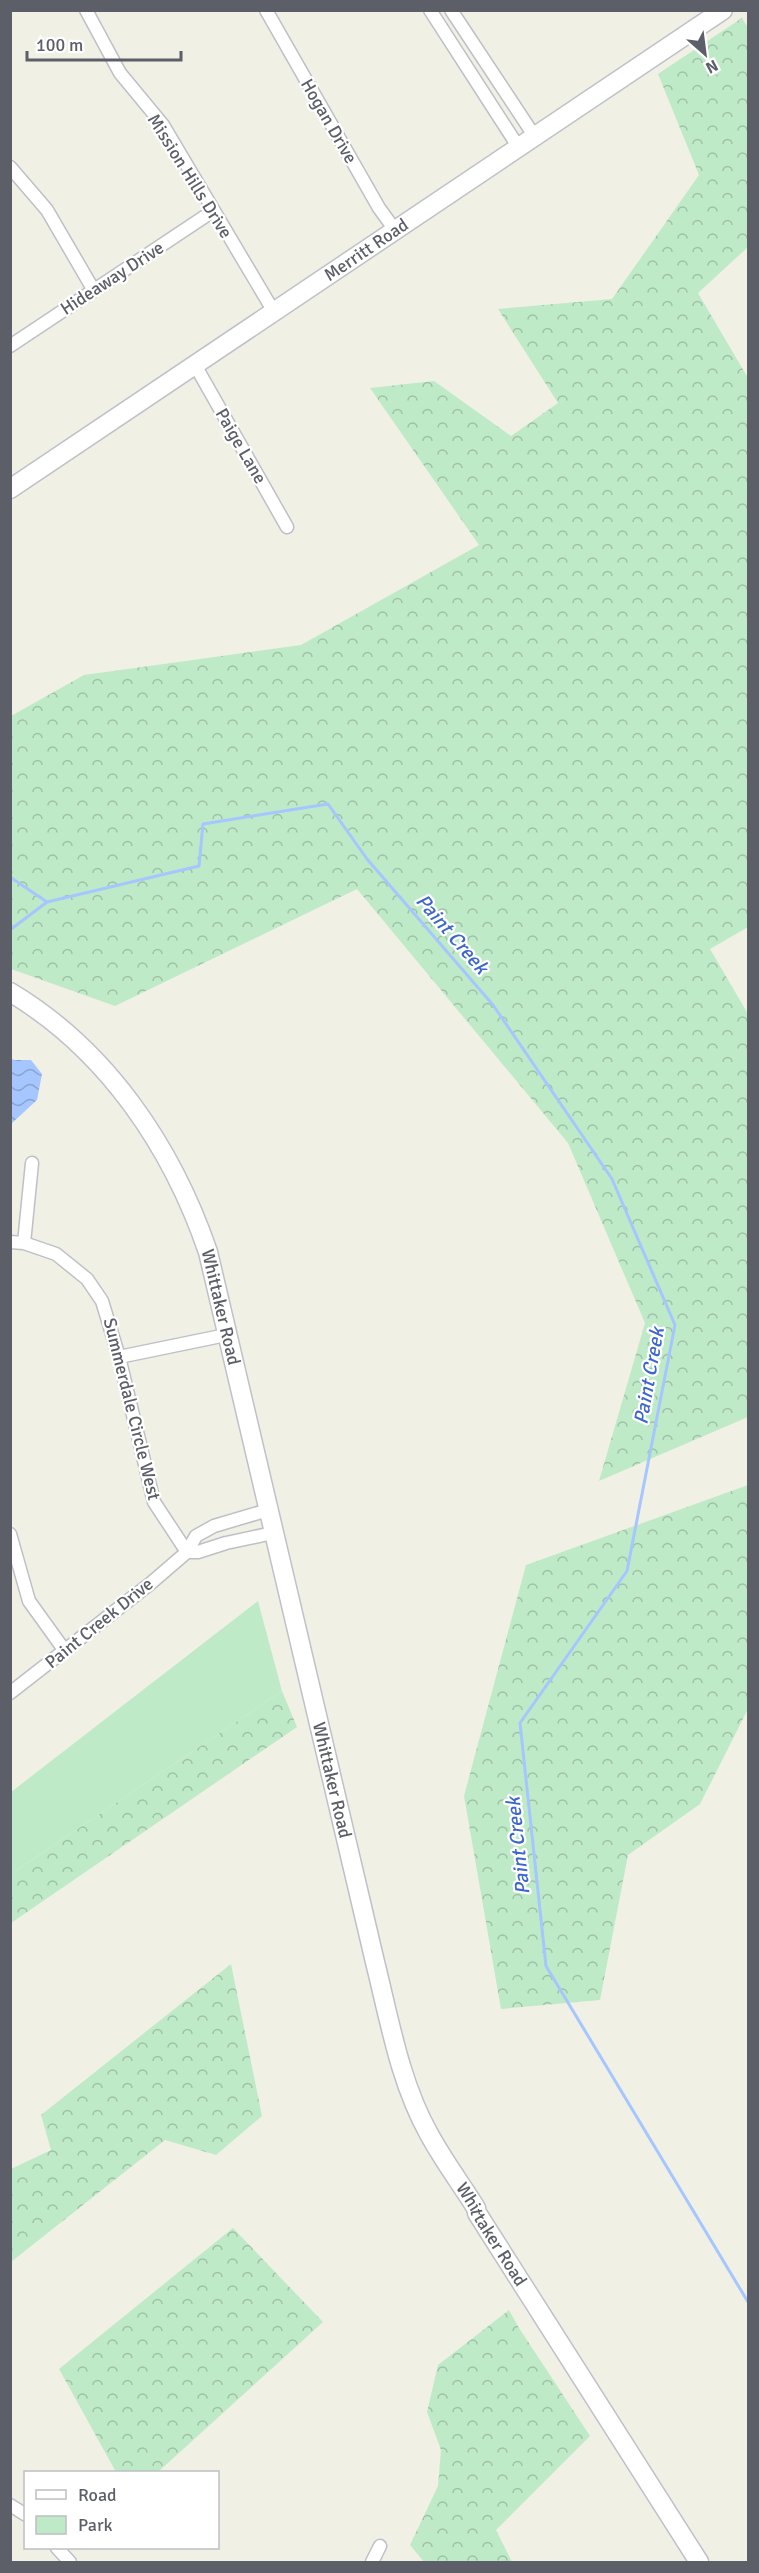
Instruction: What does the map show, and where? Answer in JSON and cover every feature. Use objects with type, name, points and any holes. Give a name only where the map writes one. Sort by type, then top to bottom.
[{"type":"main road","name":"Merritt Road","points":[[10,489],[723,10]]},
{"type":"main road","name":"Whittaker Road","points":[[10,992],[51,1021],[82,1048],[119,1088],[152,1134],[184,1191],[198,1222],[214,1275],[226,1335],[386,2007],[403,2068],[419,2111],[428,2133],[477,2208],[477,2212],[699,2562]]},
{"type":"street","name":"Mission Hills Drive","points":[[86,10],[120,73],[163,125],[274,312]]},
{"type":"street","name":"Hogan Drive","points":[[266,10],[380,210],[395,230]]},
{"type":"street","points":[[430,10],[519,148]]},
{"type":"street","points":[[451,10],[535,137]]},
{"type":"street","points":[[10,167],[47,210],[93,289]]},
{"type":"street","name":"Hideaway Drive","points":[[10,346],[93,289],[213,212]]},
{"type":"street","name":"Paige Lane","points":[[195,365],[287,527]]},
{"type":"street","points":[[24,1243],[32,1163]]},
{"type":"street","name":"Summerdale Circle West","points":[[10,1242],[24,1243],[56,1254],[87,1279],[107,1312],[154,1502],[187,1552]]},
{"type":"street","points":[[119,1357],[226,1335]]},
{"type":"street","name":"Paint Creek Drive","points":[[10,1693],[187,1552],[191,1542],[204,1532],[268,1510]]},
{"type":"street","name":"Paint Creek Drive","points":[[187,1552],[198,1552],[226,1543],[273,1533]]},
{"type":"street","points":[[10,1534],[29,1601],[64,1651]]},
{"type":"street","points":[[10,2505],[24,2514]]},
{"type":"street","points":[[372,2562],[380,2546]]},
{"type":"street","points":[[59,2549],[70,2562]]},
{"type":"green space","points":[[742,18],[748,28],[748,247],[698,293],[748,378],[748,927],[710,949],[748,1014],[748,1417],[599,1481],[645,1323],[568,1143],[357,889],[115,1006],[11,969],[11,716],[84,675],[301,645],[479,545],[370,388],[434,381],[511,436],[558,403],[498,309],[612,299],[699,175],[658,74]]},
{"type":"green space","points":[[748,1485],[748,1709],[700,1804],[628,1855],[600,2000],[501,2009],[464,1796],[526,1565]]},
{"type":"green space","points":[[258,1601],[282,1691],[11,1874],[11,1792]]},
{"type":"green space","points":[[282,1691],[297,1727],[11,1923],[11,1874]]},
{"type":"green space","points":[[231,1964],[262,2116],[216,2155],[165,2140],[11,2262],[11,2169],[51,2150],[41,2115]]},
{"type":"green space","points":[[233,2228],[323,2322],[159,2471],[115,2471],[59,2369]]},
{"type":"green space","points":[[509,2310],[590,2436],[496,2530],[512,2562],[424,2562],[410,2545],[438,2486],[441,2450],[427,2412],[438,2365]]},
{"type":"water","points":[[10,1058],[31,1060],[42,1074],[37,1100],[11,1124]]},
{"type":"waterway","name":"Paint Creek","points":[[10,930],[47,902],[199,866],[203,824],[328,804],[367,859],[493,1005],[612,1179],[675,1325],[627,1571],[520,1723],[546,1966],[748,2302]]},
{"type":"waterway","points":[[10,877],[47,902]]}]
